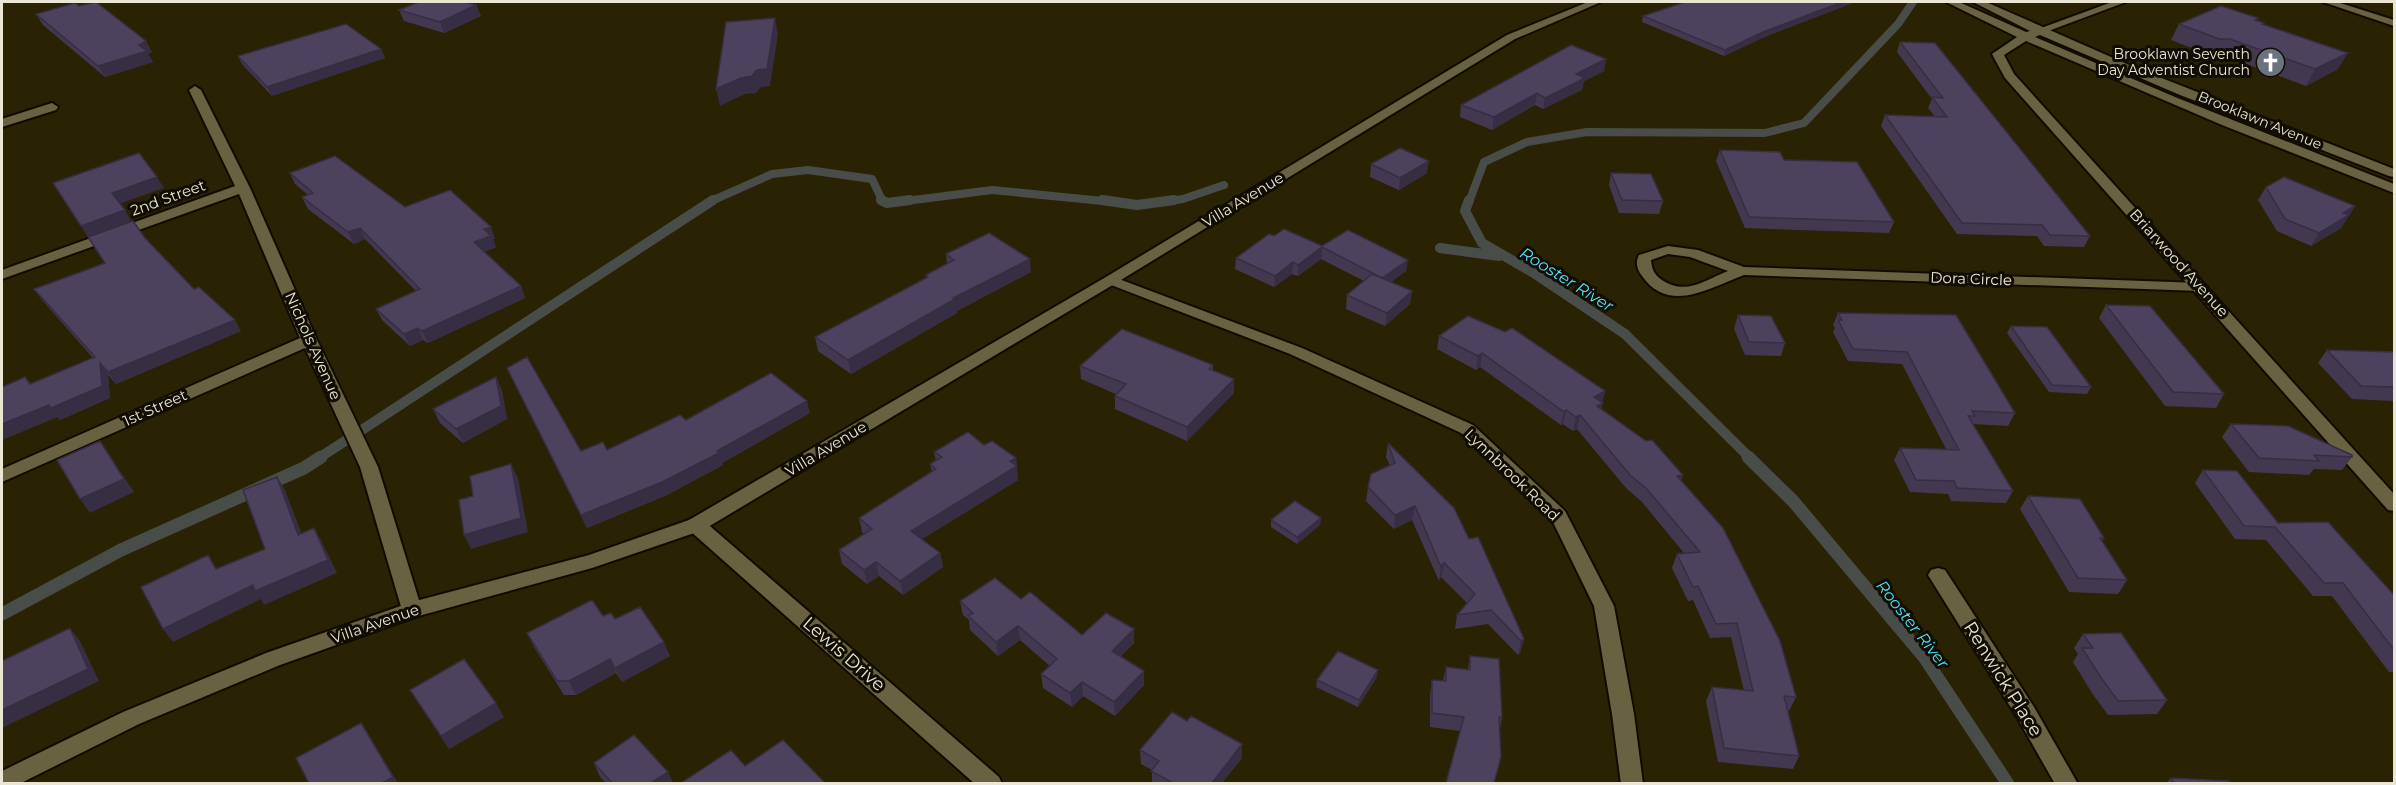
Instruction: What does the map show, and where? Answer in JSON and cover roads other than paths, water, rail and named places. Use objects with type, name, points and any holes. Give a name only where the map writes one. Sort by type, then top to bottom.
[{"type":"main road","name":"Villa Avenue","points":[[2,781],[131,718],[273,660],[412,610],[592,561],[696,525],[1111,280],[1510,38],[1596,2]]},
{"type":"main road","name":"Brooklawn Avenue","points":[[1952,2],[2024,37],[2237,128],[2394,189]]},
{"type":"main road","name":"Brooklawn Avenue","points":[[1978,2],[2039,31],[2242,116],[2394,173]]},
{"type":"main road","name":"Briarwood Avenue","points":[[2121,2],[2024,37],[1998,54],[2009,75],[2394,506]]},
{"type":"main road","points":[[2328,2],[2394,23]]},
{"type":"main road","name":"Nichols Avenue","points":[[195,90],[243,188],[309,340],[369,467],[412,610]]},
{"type":"main road","points":[[2,123],[52,107]]},
{"type":"main road","name":"2nd Street","points":[[2,275],[243,188]]},
{"type":"main road","name":"Dora Circle","points":[[1742,271],[1725,276],[1706,289],[1694,292],[1675,291],[1660,285],[1649,277],[1643,267],[1644,258],[1654,252],[1682,250],[1742,271],[2200,287]]},
{"type":"main road","name":"Lynnbrook Road","points":[[1111,280],[1296,351],[1467,429],[1559,516],[1604,606],[1623,714],[1632,783]]},
{"type":"main road","name":"1st Street","points":[[2,476],[309,340]]},
{"type":"main road","name":"Lewis Drive","points":[[696,525],[991,783]]},
{"type":"main road","name":"Renwick Place","points":[[1938,575],[2026,713],[2067,783]]},
{"type":"waterway","name":"Rooster River","points":[[1469,202],[1484,162],[1527,142],[1587,132],[1765,133],[1804,123],[1898,24],[1913,2]]},
{"type":"waterway","points":[[712,201],[772,174],[808,170],[872,179],[882,201]]},
{"type":"waterway","points":[[1163,202],[1183,199],[1224,185]]},
{"type":"waterway","points":[[898,202],[992,190],[1113,202]]},
{"type":"waterway","points":[[882,201],[887,203],[910,200]]},
{"type":"waterway","points":[[1102,200],[1137,205],[1174,200]]},
{"type":"waterway","name":"Rooster River","points":[[1469,200],[1465,211],[1482,243],[1534,273],[1625,334],[1750,458]]},
{"type":"waterway","points":[[319,458],[712,201]]},
{"type":"waterway","points":[[1440,248],[1499,256]]},
{"type":"waterway","points":[[2,614],[121,550],[304,468],[321,457]]},
{"type":"waterway","name":"Rooster River","points":[[1748,457],[1793,501],[1924,657],[2008,784]]},
{"type":"place","name":"Brooklawn Seventh Day Adventist Church","points":[[2271,62]]}]
